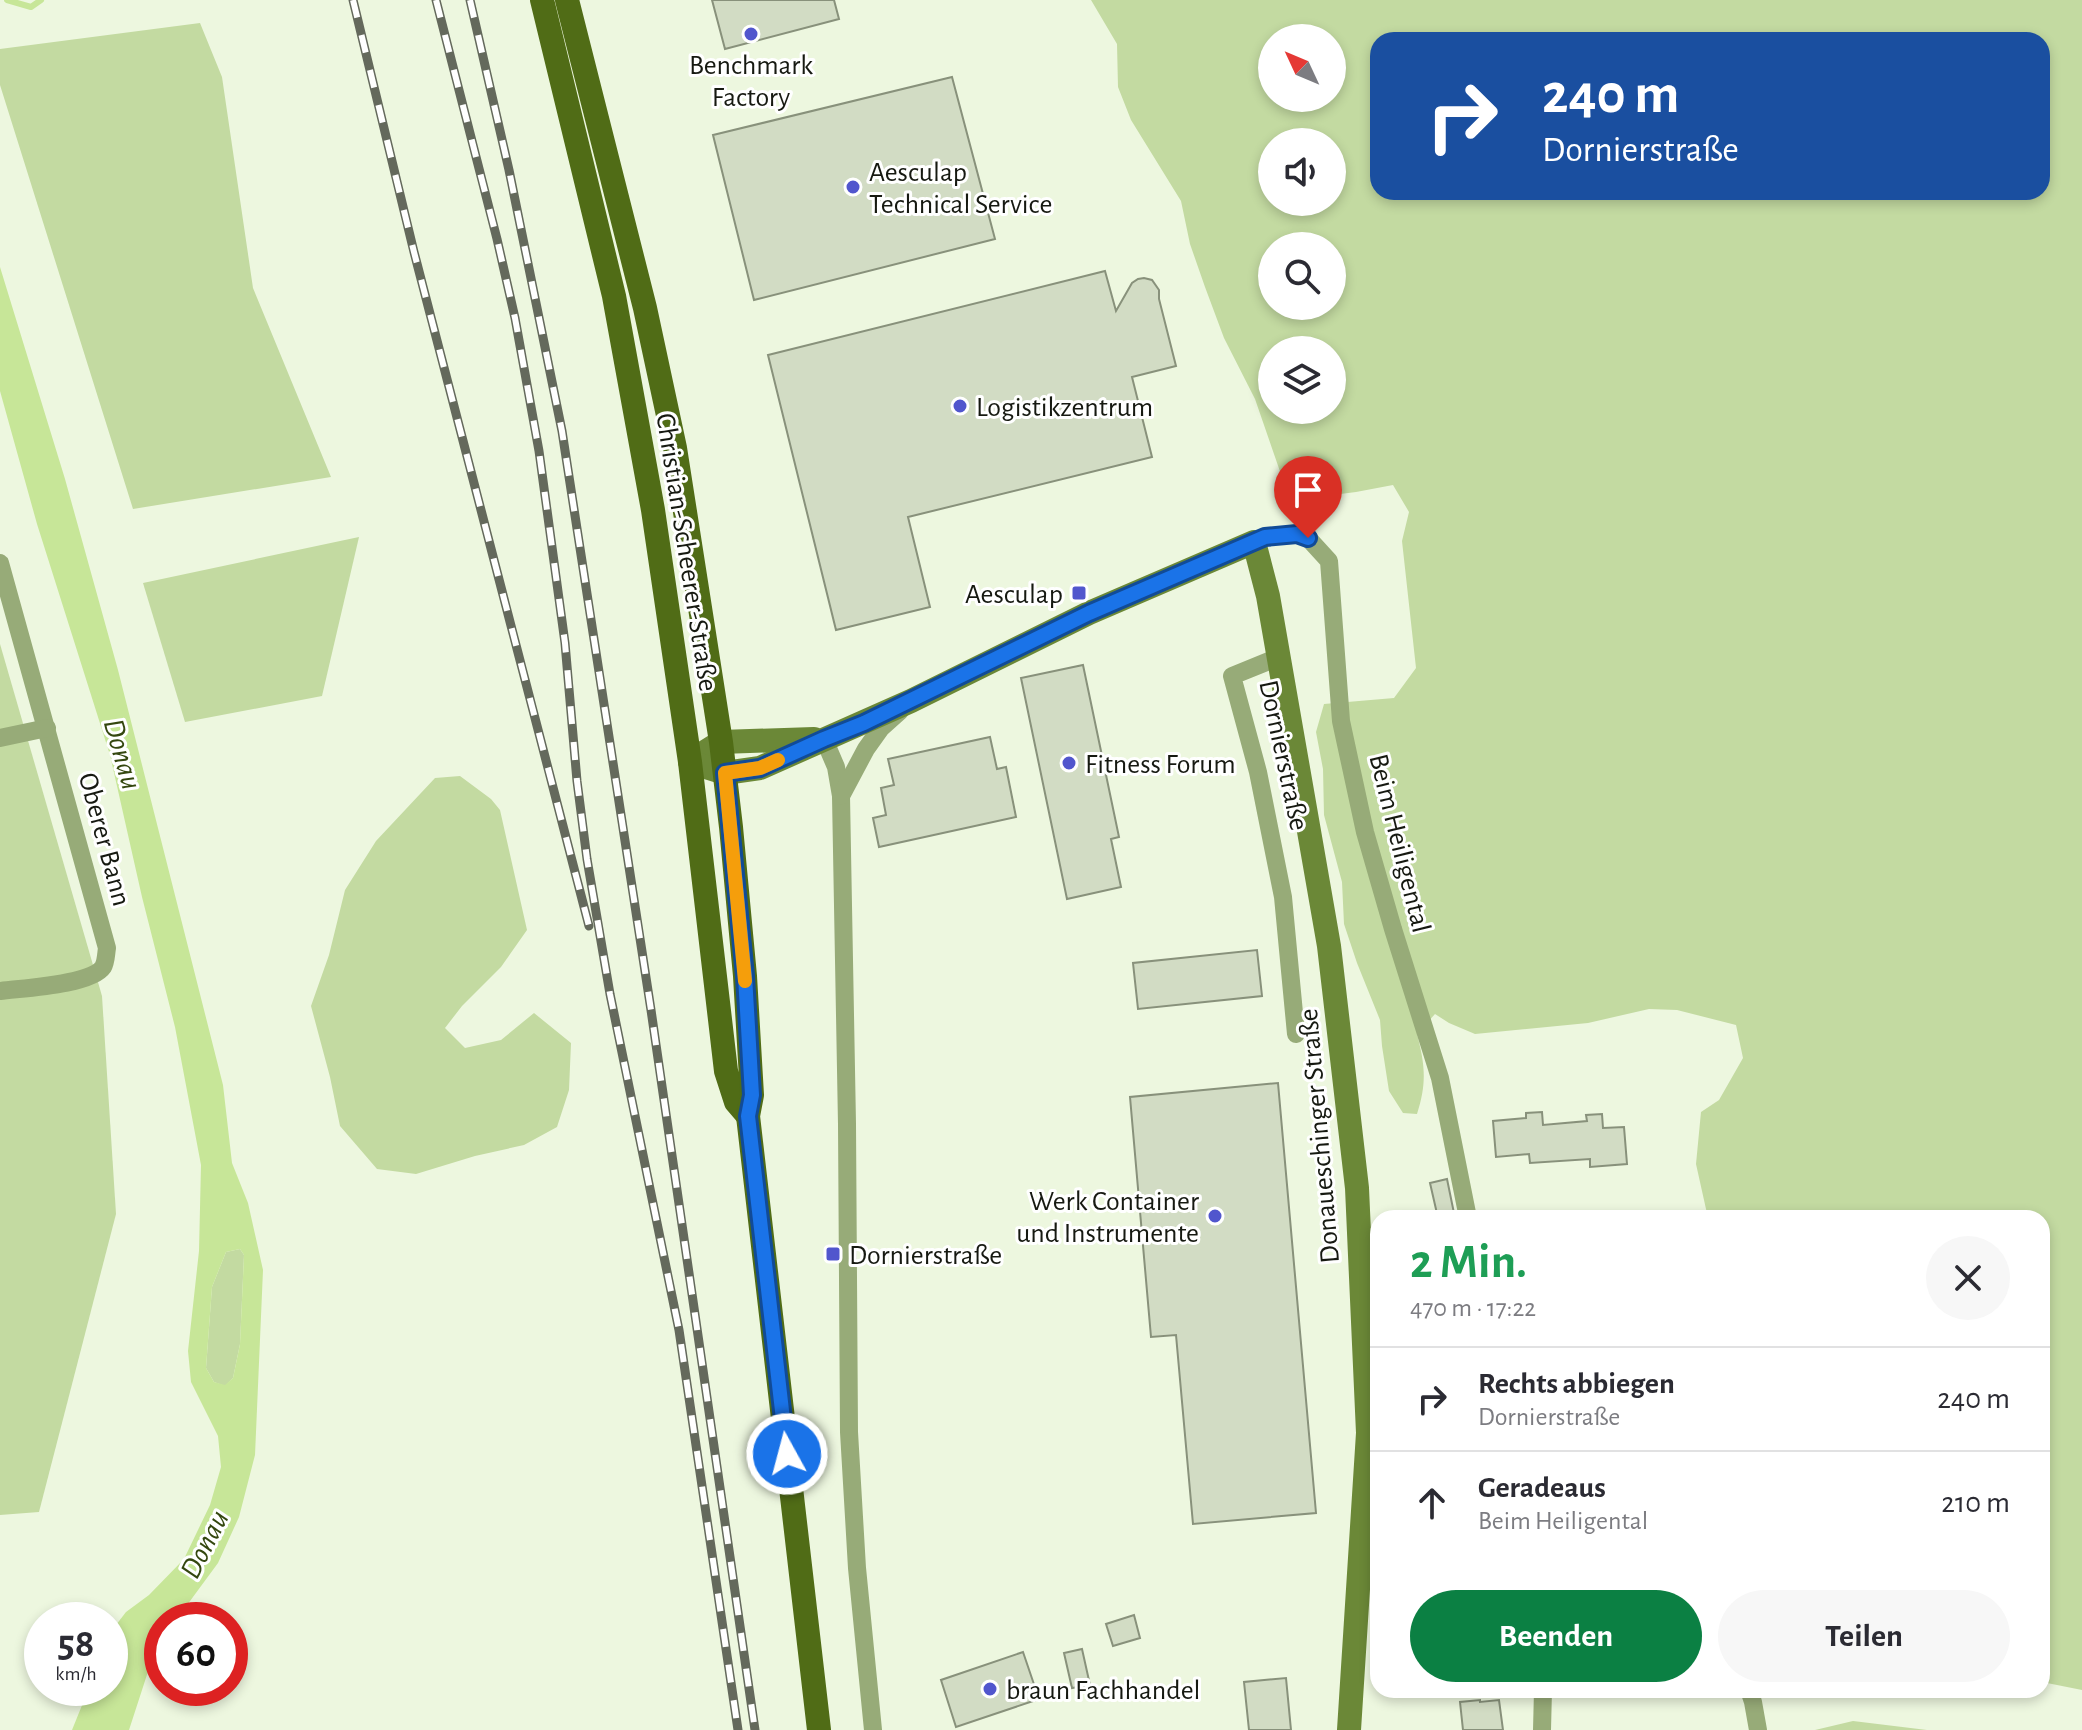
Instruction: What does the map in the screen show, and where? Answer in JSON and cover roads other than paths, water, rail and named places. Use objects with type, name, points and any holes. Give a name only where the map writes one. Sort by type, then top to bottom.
[{"type":"main road","name":"Christian-Scheerer-Straße","points":[[542,0],[614,296],[653,510],[690,762],[726,1071],[736,1102],[748,1116]]},
{"type":"main road","name":"Christian-Scheerer-Straße","points":[[567,0],[645,308],[675,448],[721,742],[745,976],[752,1095],[748,1116],[819,1730]]},
{"type":"street","name":"Beim Heiligental","points":[[1254,542],[1265,537],[1297,534],[1308,538],[1329,561],[1341,721],[1362,818],[1440,1078],[1466,1210]]},
{"type":"street","points":[[690,762],[725,773],[760,768],[911,701],[1089,613],[1254,542]]},
{"type":"street","name":"Donaueschinger Straße","points":[[1254,542],[1268,596],[1329,946],[1357,1188],[1368,1433],[1349,1730]]},
{"type":"street","name":"Oberer Bann","points":[[0,563],[107,948],[104,965],[95,975],[75,981],[0,991]]},
{"type":"street","name":"Dornierstraße","points":[[1279,657],[1232,676],[1258,772],[1283,897],[1296,1034]]},
{"type":"street","points":[[841,796],[881,728],[911,701]]},
{"type":"street","points":[[0,738],[47,728]]},
{"type":"street","points":[[690,762],[721,742],[824,739]]},
{"type":"street","points":[[824,739],[836,767],[841,796],[849,1432],[857,1568],[873,1730]]},
{"type":"street","points":[[1542,1730],[1543,1698]]},
{"type":"street","points":[[1752,1698],[1758,1730]]},
{"type":"water","name":"Donau","points":[[0,267],[65,479],[118,670],[223,1085],[232,1163],[248,1203],[263,1270],[255,1455],[239,1517],[218,1563],[189,1602],[144,1602],[144,1684],[129,1730],[72,1730],[82,1706],[128,1706],[128,1611],[149,1595],[184,1559],[210,1505],[221,1467],[218,1436],[191,1382],[188,1351],[199,1251],[201,1165],[175,1027],[110,755],[37,524],[0,391]],"holes":[[[240,1249],[244,1255],[240,1344],[233,1378],[225,1385],[214,1382],[206,1368],[212,1287],[226,1252]]]},
{"type":"waterway","points":[[7,0],[31,7],[41,0]]},
{"type":"railway","points":[[353,0],[414,252],[589,926]]},
{"type":"railway","points":[[436,0],[497,239],[539,451],[565,643],[587,859],[610,994],[679,1330],[738,1730]]},
{"type":"railway","points":[[470,0],[509,170],[562,431],[651,1010],[755,1730]]},
{"type":"place","name":"Benchmark Factory","points":[[751,34]]},
{"type":"place","name":"Aesculap Technical Service","points":[[853,187]]},
{"type":"place","name":"Logistikzentrum","points":[[960,406]]},
{"type":"place","name":"Aesculap","points":[[1079,593]]},
{"type":"place","name":"Fitness Forum","points":[[1069,763]]},
{"type":"place","name":"Werk Container und Instrumente","points":[[1215,1216]]},
{"type":"place","name":"Dornierstraße","points":[[833,1254]]},
{"type":"place","name":"braun Fachhandel","points":[[990,1689]]}]
